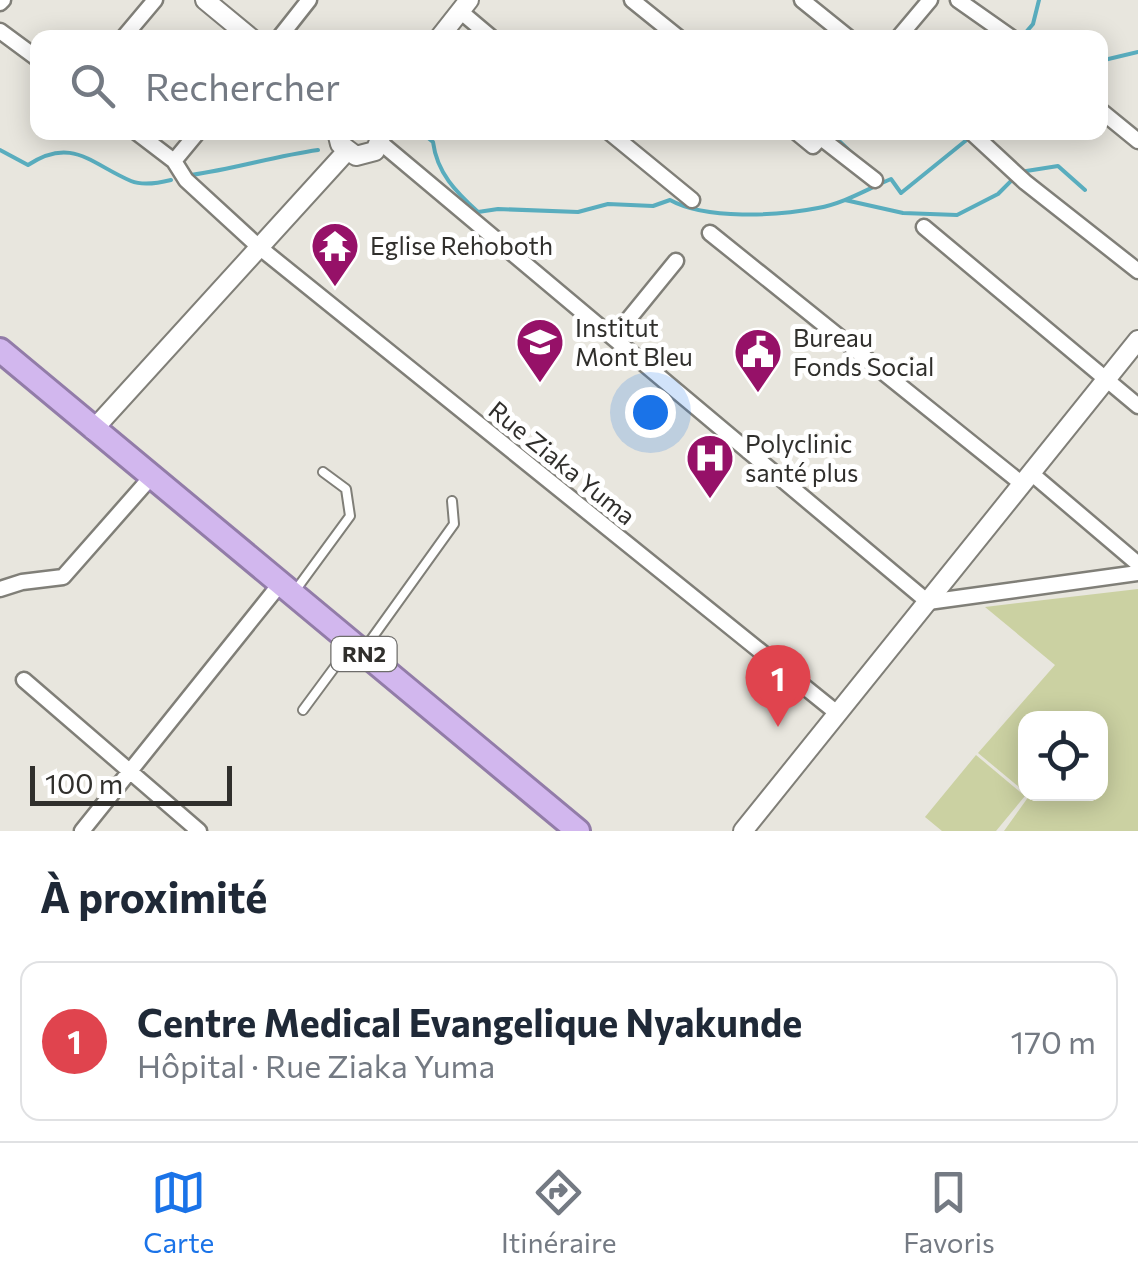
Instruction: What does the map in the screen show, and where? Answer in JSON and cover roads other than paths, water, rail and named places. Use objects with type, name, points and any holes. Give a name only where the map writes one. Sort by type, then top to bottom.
[{"type":"highway","name":"RN2","points":[[0,350],[573,829]]},
{"type":"street","points":[[130,30],[155,0]]},
{"type":"street","points":[[205,0],[241,30]]},
{"type":"street","points":[[285,30],[309,0]]},
{"type":"street","points":[[632,0],[669,30]]},
{"type":"street","points":[[802,0],[839,30]]},
{"type":"street","points":[[905,30],[930,0]]},
{"type":"street","points":[[958,0],[1001,30]]},
{"type":"street","points":[[445,30],[465,6],[485,30]]},
{"type":"street","points":[[0,31],[30,54]]},
{"type":"street","points":[[1108,116],[1138,140]]},
{"type":"street","name":"Rue Ziaka Yuma","points":[[145,140],[259,248],[837,713]]},
{"type":"street","points":[[181,170],[194,140]]},
{"type":"street","points":[[339,140],[346,152],[366,156],[380,140]]},
{"type":"street","points":[[384,140],[928,602],[1138,573]]},
{"type":"street","points":[[619,140],[692,200]]},
{"type":"street","points":[[830,140],[876,180]]},
{"type":"street","points":[[978,140],[1138,271]]},
{"type":"street","points":[[93,430],[346,152]]},
{"type":"street","points":[[924,226],[1138,406]]},
{"type":"street","points":[[710,232],[1138,564]]},
{"type":"street","points":[[614,337],[676,261]]},
{"type":"street","points":[[744,831],[1138,340]]},
{"type":"street","points":[[0,589],[62,576],[152,476]]},
{"type":"street","points":[[82,831],[286,589]]},
{"type":"street","points":[[24,680],[199,831]]},
{"type":"lane","points":[[286,589],[350,516],[346,489],[322,472]]},
{"type":"lane","points":[[303,710],[454,524],[452,502]]},
{"type":"waterway","points":[[1028,30],[1039,0]]},
{"type":"waterway","points":[[1108,59],[1138,52]]},
{"type":"waterway","points":[[431,140],[449,181],[478,212],[578,212],[608,204],[653,206],[670,200],[703,211],[763,214],[837,203],[891,179],[901,193],[967,140]]},
{"type":"waterway","points":[[838,140],[855,156]]},
{"type":"waterway","points":[[0,150],[28,165],[43,157],[69,153],[136,183],[171,180]]},
{"type":"waterway","points":[[191,175],[318,150]]},
{"type":"waterway","points":[[845,200],[903,213],[957,215],[998,194],[1020,172],[1058,166],[1085,190]]},
{"type":"place","name":"Eglise Rehoboth","points":[[335,288]]},
{"type":"place","name":"Institut Mont Bleu","points":[[540,384]]},
{"type":"place","name":"Bureau Fonds Social","points":[[758,394]]},
{"type":"place","name":"Polyclinic santé plus","points":[[710,500]]},
{"type":"place","name":"Centre Medical Evangelique Nyakunde","points":[[778,727]]}]
